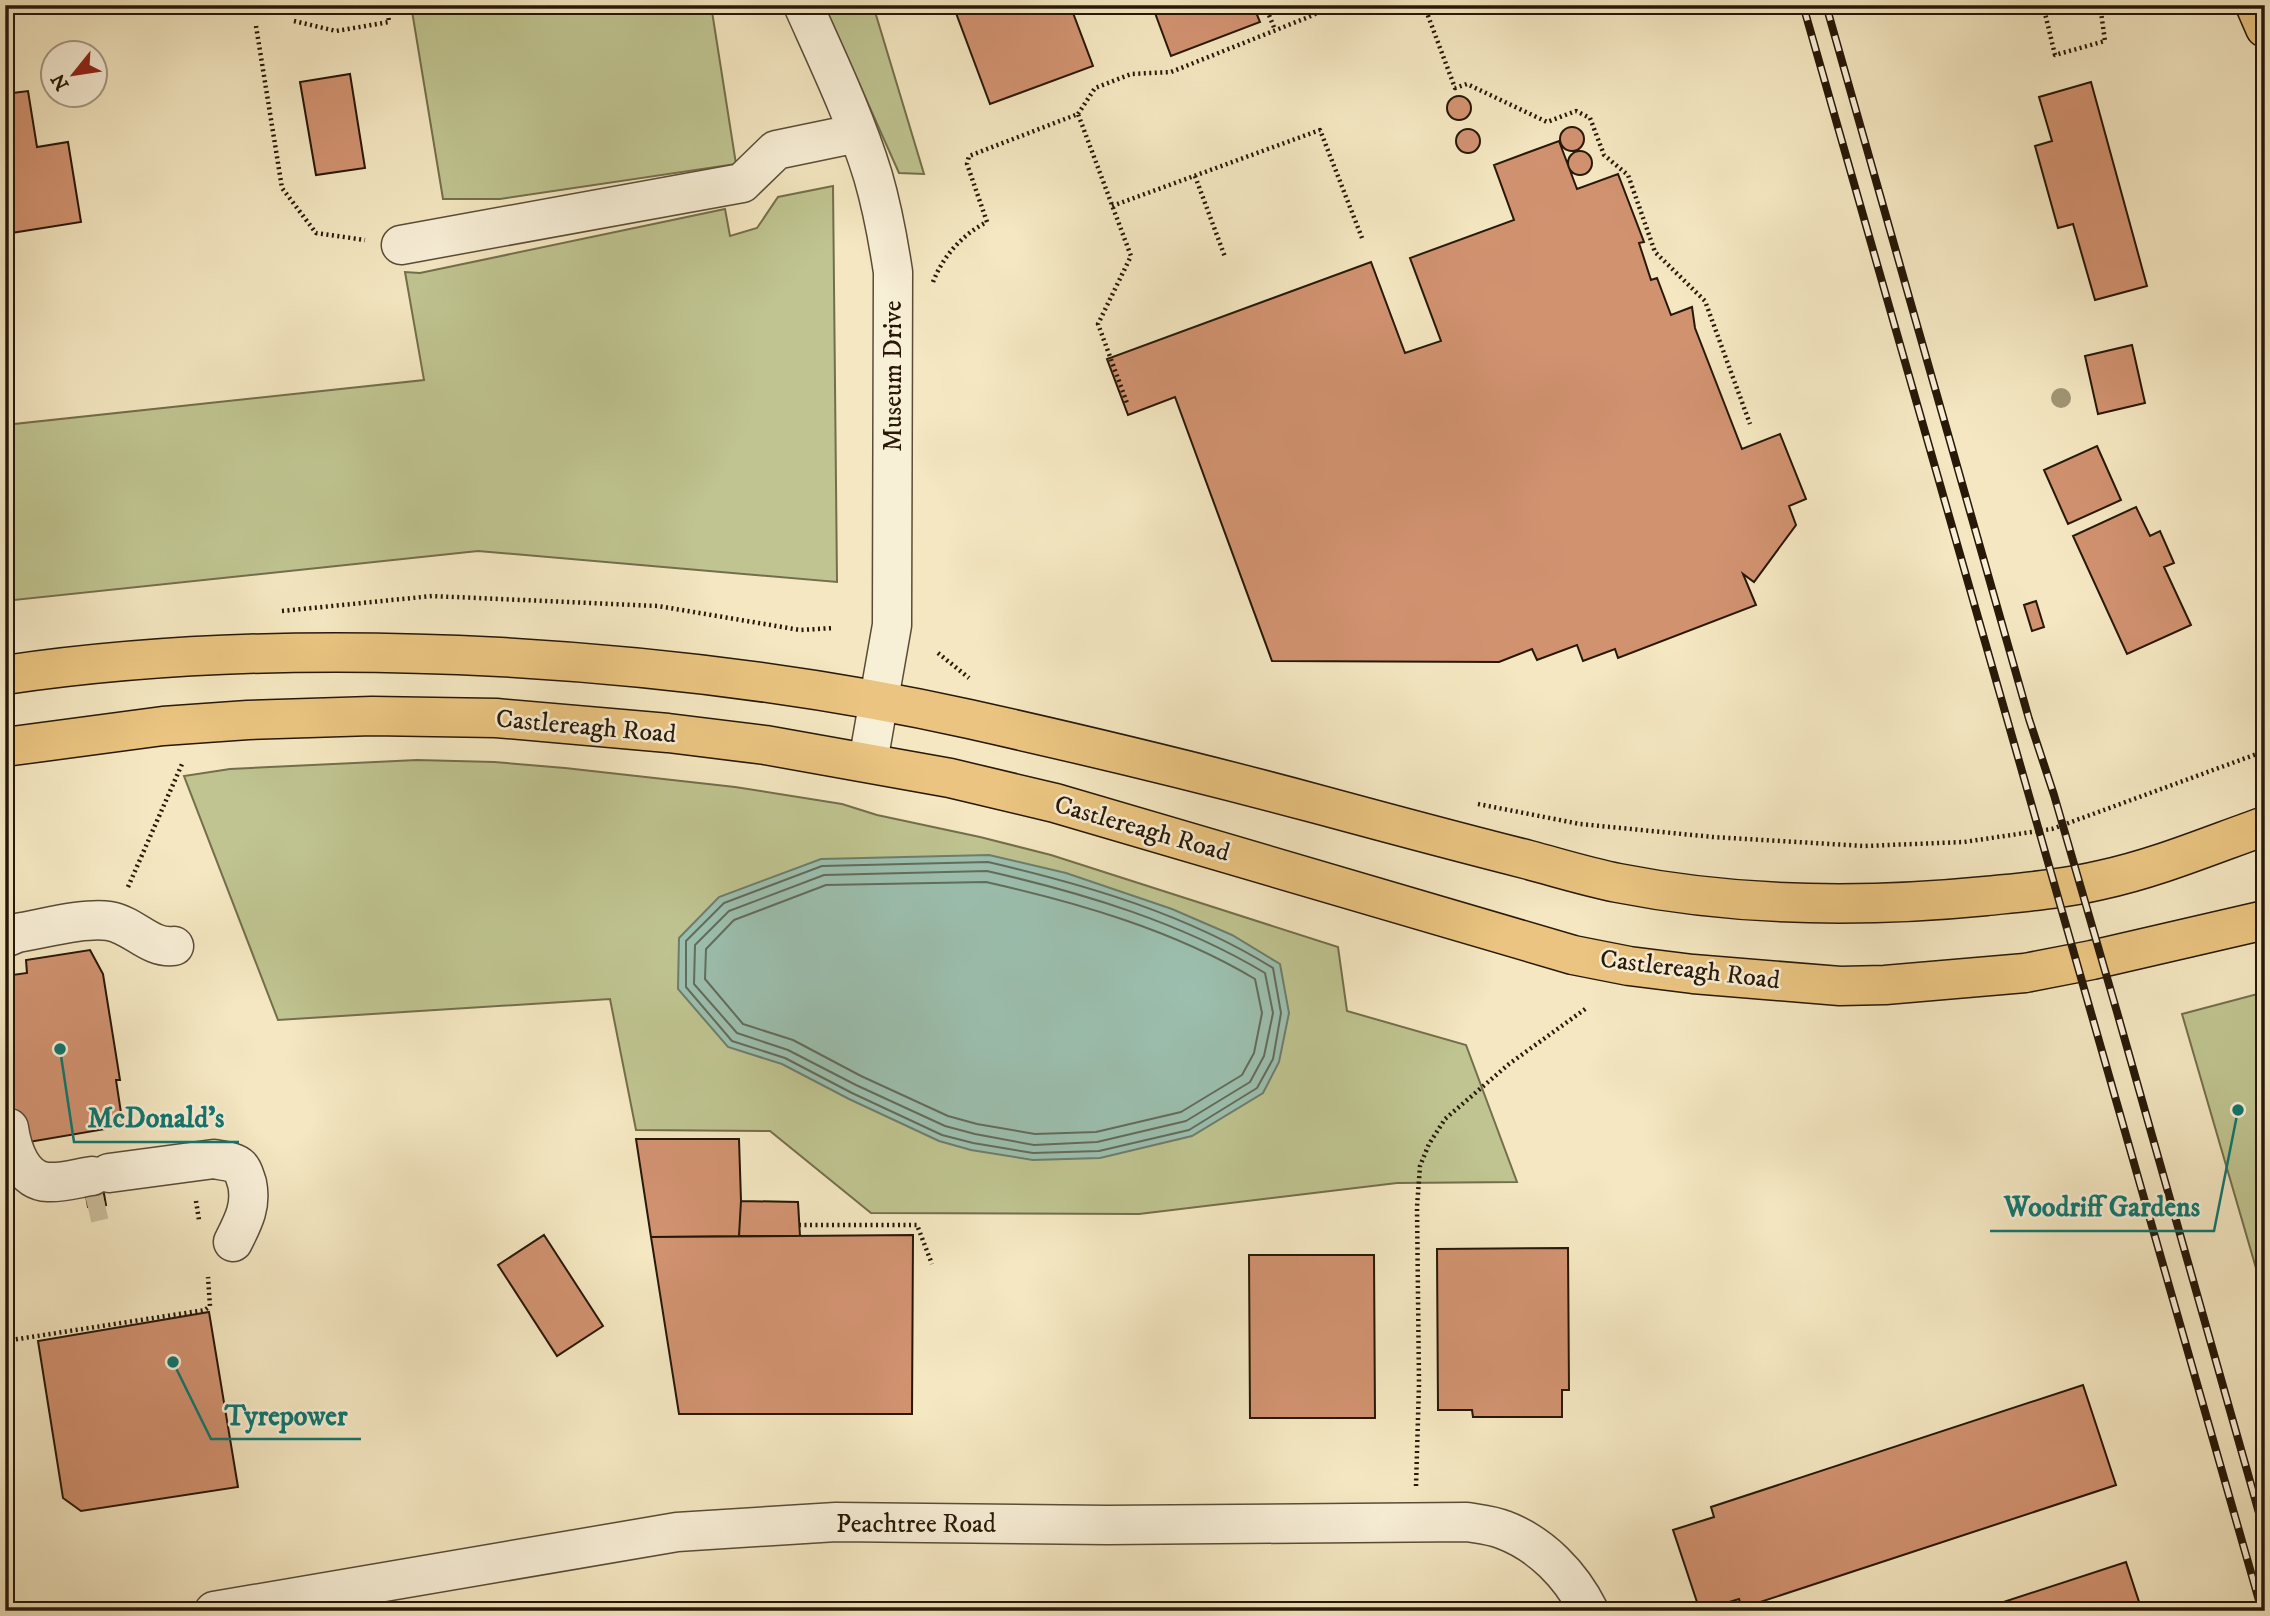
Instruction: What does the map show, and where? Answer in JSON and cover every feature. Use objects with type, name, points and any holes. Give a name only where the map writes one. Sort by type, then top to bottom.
[{"type":"main road","points":[[2255,5],[2265,28]]},
{"type":"main road","points":[[5,675],[145,658],[312,652],[421,653],[566,661],[714,675],[966,719],[1240,784],[1617,883],[1702,896],[1772,902],[1926,902],[2069,887],[2134,872],[2265,826]]},
{"type":"main road","name":"Castlereagh Road","points":[[5,747],[163,726],[248,720],[386,716],[496,718],[668,733],[765,745],[950,778],[1055,803],[1573,955],[1629,966],[1693,974],[1840,986],[1885,985],[2025,972],[2092,960],[2265,920]]},
{"type":"street","name":"Museum Drive","points":[[803,5],[858,133],[873,177],[886,228],[894,292],[892,625],[869,762]]},
{"type":"street","points":[[401,245],[742,183],[776,150],[858,133]]},
{"type":"street","points":[[5,939],[17,933],[98,920],[125,926],[154,944],[174,946]]},
{"type":"street","points":[[11,1140],[17,1167],[30,1194],[47,1206],[63,1207],[98,1188],[184,1163],[214,1159],[240,1166],[245,1175],[249,1206],[233,1242]]},
{"type":"street","name":"Peachtree Road","points":[[214,1611],[677,1532],[836,1522],[1107,1525],[1467,1522],[1501,1529],[1532,1542],[1557,1565],[1589,1611]]},
{"type":"path","points":[[294,20],[336,31],[390,22],[387,5]]},
{"type":"path","points":[[1265,5],[1275,30]]},
{"type":"path","points":[[894,292],[932,287],[940,268],[960,241],[988,222],[967,164],[969,156],[1078,114],[1095,88],[1131,74],[1171,72],[1333,5]]},
{"type":"path","points":[[1424,5],[1455,88],[1467,84],[1547,122],[1576,111],[1590,118],[1604,155],[1628,175],[1655,253],[1705,301],[1750,424]]},
{"type":"path","points":[[2043,5],[2055,55],[2105,41],[2101,5]]},
{"type":"path","points":[[256,26],[282,188],[316,233],[401,245]]},
{"type":"path","points":[[1078,114],[1131,256],[1098,324],[1127,403]]},
{"type":"path","points":[[1112,206],[1320,130],[1362,238]]},
{"type":"path","points":[[1195,176],[1225,257]]},
{"type":"path","points":[[938,653],[957,666],[975,684]]},
{"type":"path","points":[[1473,802],[1580,824],[1713,837],[1864,846],[1964,842],[2052,829],[2265,751]]},
{"type":"path","points":[[126,892],[186,757]]},
{"type":"path","points":[[1415,1523],[1419,1396],[1417,1207],[1420,1166],[1429,1144],[1445,1119],[1509,1064],[1588,1006]]},
{"type":"path","points":[[196,1199],[199,1222]]},
{"type":"path","points":[[799,1225],[917,1225],[932,1264]]},
{"type":"path","points":[[5,1341],[205,1310],[210,1306],[208,1277]]},
{"type":"green space","points":[[411,5],[711,5],[736,164],[500,199],[443,199]]},
{"type":"green space","points":[[824,5],[873,5],[924,174],[899,173]]},
{"type":"green space","points":[[833,186],[837,582],[478,551],[5,601],[5,425],[424,380],[405,272],[420,273],[725,209],[730,236],[757,228],[778,197]]},
{"type":"green space","points":[[417,760],[494,762],[565,768],[735,787],[842,804],[877,815],[1051,855],[1338,947],[1347,1011],[1466,1045],[1517,1182],[1397,1183],[1139,1214],[871,1213],[770,1131],[636,1130],[610,999],[278,1020],[184,776],[230,769]]},
{"type":"green space","points":[[2265,992],[2265,1299],[2182,1014]]},
{"type":"water","points":[[989,855],[1066,873],[1172,909],[1232,935],[1280,964],[1289,1013],[1279,1062],[1263,1093],[1192,1136],[1100,1158],[1033,1160],[971,1150],[939,1141],[782,1064],[728,1047],[678,989],[679,938],[719,897],[821,859]]},
{"type":"building","points":[[953,5],[1070,5],[1093,66],[990,104]]},
{"type":"building","points":[[1152,5],[1253,5],[1260,22],[1171,56]]},
{"type":"building","points":[[350,74],[365,168],[316,175],[300,82]]},
{"type":"building","points":[[2091,82],[2147,286],[2095,300],[2073,224],[2058,228],[2035,146],[2052,141],[2039,97]]},
{"type":"building","points":[[28,91],[37,147],[68,142],[81,222],[5,234],[5,94]]},
{"type":"building","points":[[1459,96],[1468,99],[1471,108],[1468,117],[1459,120],[1450,117],[1447,108],[1450,99]]},
{"type":"building","points":[[1572,127],[1581,130],[1584,139],[1581,148],[1572,151],[1563,148],[1560,139],[1563,130]]},
{"type":"building","points":[[1468,129],[1477,132],[1480,141],[1477,150],[1468,153],[1459,150],[1456,141],[1459,132]]},
{"type":"building","points":[[1559,141],[1577,189],[1618,174],[1644,242],[1639,243],[1651,280],[1657,278],[1671,315],[1692,307],[1695,328],[1742,449],[1780,434],[1806,499],[1789,506],[1796,525],[1754,582],[1743,574],[1756,605],[1618,658],[1615,649],[1583,661],[1577,645],[1537,660],[1532,649],[1499,662],[1272,661],[1175,397],[1128,415],[1107,359],[1371,262],[1405,353],[1441,341],[1410,258],[1514,220],[1494,165]]},
{"type":"building","points":[[1580,151],[1589,154],[1592,163],[1589,172],[1580,175],[1571,172],[1568,163],[1571,154]]},
{"type":"building","points":[[2132,345],[2145,403],[2098,414],[2085,356]]},
{"type":"building","points":[[2097,446],[2121,500],[2068,524],[2044,470]]},
{"type":"building","points":[[2136,507],[2150,536],[2160,531],[2174,563],[2164,567],[2191,625],[2127,654],[2073,536]]},
{"type":"building","points":[[2036,601],[2044,627],[2032,631],[2024,605]]},
{"type":"building","points":[[90,950],[103,974],[120,1080],[116,1080],[123,1126],[29,1142],[5,1129],[5,1019],[9,1018],[5,976],[27,973],[26,960]]},
{"type":"building","points":[[636,1139],[739,1139],[739,1236],[651,1237]]},
{"type":"building","points":[[103,1188],[106,1205],[88,1207],[85,1190]]},
{"type":"building","points":[[741,1201],[798,1202],[800,1236],[739,1236]]},
{"type":"building","points":[[544,1235],[603,1326],[557,1356],[498,1265]]},
{"type":"building","points":[[913,1235],[912,1414],[679,1414],[651,1237]]},
{"type":"building","points":[[1568,1248],[1569,1390],[1562,1390],[1562,1417],[1473,1417],[1472,1410],[1438,1410],[1437,1249]]},
{"type":"building","points":[[1249,1255],[1374,1255],[1375,1418],[1250,1418]]},
{"type":"building","points":[[209,1312],[238,1487],[81,1511],[63,1498],[38,1341]]},
{"type":"building","points":[[2083,1385],[2116,1485],[1742,1608],[1739,1599],[1700,1611],[1673,1530],[1714,1517],[1711,1507]]},
{"type":"building","points":[[2126,1562],[2142,1611],[1976,1611]]},
{"type":"tunnel","points":[[87,1204],[104,1200]]},
{"type":"railway","points":[[1803,5],[2262,1611]]},
{"type":"railway","points":[[1826,5],[2265,1534]]},
{"type":"place","name":"McDonald's","points":[[60,1049]]},
{"type":"place","name":"Woodriff Gardens","points":[[2238,1110]]},
{"type":"place","name":"Tyrepower","points":[[173,1362]]}]
